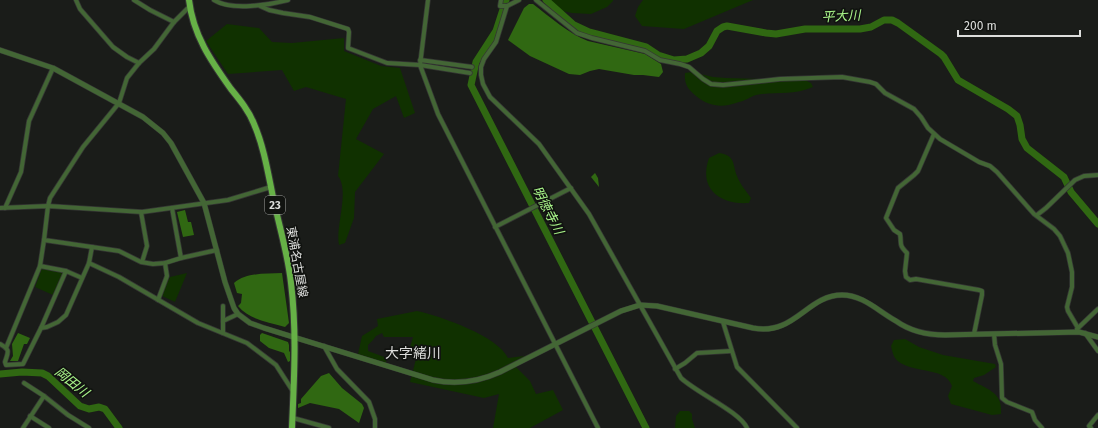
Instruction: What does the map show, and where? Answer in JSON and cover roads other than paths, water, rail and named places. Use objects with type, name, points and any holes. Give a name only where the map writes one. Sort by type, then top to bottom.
[{"type":"main road","name":"東浦名古屋線","points":[[189,3],[193,21],[202,44],[210,59],[240,100],[253,122],[260,138],[291,281],[296,338],[292,428]]},
{"type":"street","points":[[76,0],[80,9],[113,47],[139,63]]},
{"type":"street","points":[[134,0],[174,22]]},
{"type":"street","points":[[214,0],[224,5],[260,6],[288,0]]},
{"type":"street","points":[[428,0],[420,62],[438,114],[598,428]]},
{"type":"street","points":[[501,0],[500,6],[507,6],[519,0]]},
{"type":"street","points":[[536,0],[577,33],[645,51],[660,60],[689,67],[711,84],[723,85],[780,79],[842,77],[876,84],[885,93],[914,109],[934,134],[970,157],[990,166],[1021,200],[1058,232],[1068,253],[1070,262],[1072,280],[1071,293],[1067,307],[1077,330]]},
{"type":"street","points":[[6,348],[40,266],[50,198],[83,147],[119,103],[127,78],[139,63],[154,49],[189,3]]},
{"type":"street","points":[[260,6],[269,10],[310,17],[348,29],[348,48],[382,62],[420,62],[472,67]]},
{"type":"street","points":[[507,6],[496,42],[484,59],[481,67],[480,75],[490,97],[538,144],[590,214],[681,378],[740,418],[748,428]]},
{"type":"street","points":[[0,50],[53,68],[119,103],[154,124],[171,143],[204,204],[230,297],[238,314],[256,325],[433,380],[446,383],[460,383],[474,382],[492,376],[621,311],[640,306],[657,306],[759,330],[776,328],[795,319],[820,300],[843,295],[853,296],[863,300],[897,322],[914,330],[935,335],[1077,330],[1098,337]]},
{"type":"street","points":[[420,62],[470,73]]},
{"type":"street","points":[[5,208],[21,172],[29,121],[53,68]]},
{"type":"street","points":[[934,134],[918,171],[898,188],[886,218],[894,230],[900,234],[900,243],[907,253],[905,271],[906,277],[910,280],[916,279],[982,291],[974,334]]},
{"type":"street","points":[[1037,215],[1075,180],[1098,174]]},
{"type":"street","points":[[0,208],[48,206],[141,212],[228,200],[271,187]]},
{"type":"street","points":[[495,227],[571,188]]},
{"type":"street","points":[[172,208],[180,258]]},
{"type":"street","points":[[141,212],[146,246],[142,262]]},
{"type":"street","points":[[44,240],[119,251],[142,262],[153,264],[165,263],[180,258],[217,250]]},
{"type":"street","points":[[41,328],[58,322],[66,315],[89,263],[92,247]]},
{"type":"street","points":[[89,263],[119,277],[198,323],[247,343],[267,357],[276,366],[294,394]]},
{"type":"street","points":[[158,300],[167,276],[165,263]]},
{"type":"street","points":[[40,266],[66,271],[82,278]]},
{"type":"street","points":[[0,344],[6,348],[8,353],[5,363],[8,366],[22,364],[41,328],[66,271]]},
{"type":"street","points":[[223,306],[223,333]]},
{"type":"street","points":[[1077,330],[1098,309]]},
{"type":"street","points":[[223,321],[238,314]]},
{"type":"street","points":[[723,322],[737,367],[797,428]]},
{"type":"street","points":[[1085,333],[1098,351]]},
{"type":"street","points":[[994,334],[995,345],[1001,364],[1002,398],[1007,402],[1032,412],[1035,420],[1042,428]]},
{"type":"street","points":[[324,346],[337,369],[369,402],[375,428]]},
{"type":"street","points":[[675,369],[686,363],[692,356],[697,354],[731,351]]},
{"type":"street","points":[[24,383],[44,396],[68,415],[89,428]]},
{"type":"street","points":[[23,428],[44,396]]},
{"type":"street","points":[[1091,428],[1089,426],[1098,415]]},
{"type":"street","points":[[30,416],[49,428]]},
{"type":"street","points":[[293,418],[329,428]]},
{"type":"waterway","name":"明徳寺川","points":[[506,0],[496,31],[476,62],[471,85],[646,428]]},
{"type":"waterway","name":"平大川","points":[[546,0],[574,25],[589,32],[646,47],[658,55],[674,60],[687,59],[701,53],[709,46],[717,31],[727,26],[776,34],[805,29],[860,29],[871,27],[884,20],[892,20],[941,54],[958,80],[1008,109],[1017,116],[1022,139],[1027,148],[1064,177],[1071,192],[1098,224]]},
{"type":"waterway","name":"岡田川","points":[[0,374],[22,372],[42,373],[48,376],[80,406],[89,409],[99,407],[105,409],[119,428]]},
{"type":"district","name":"大字緒川","points":[[413,353]]}]
